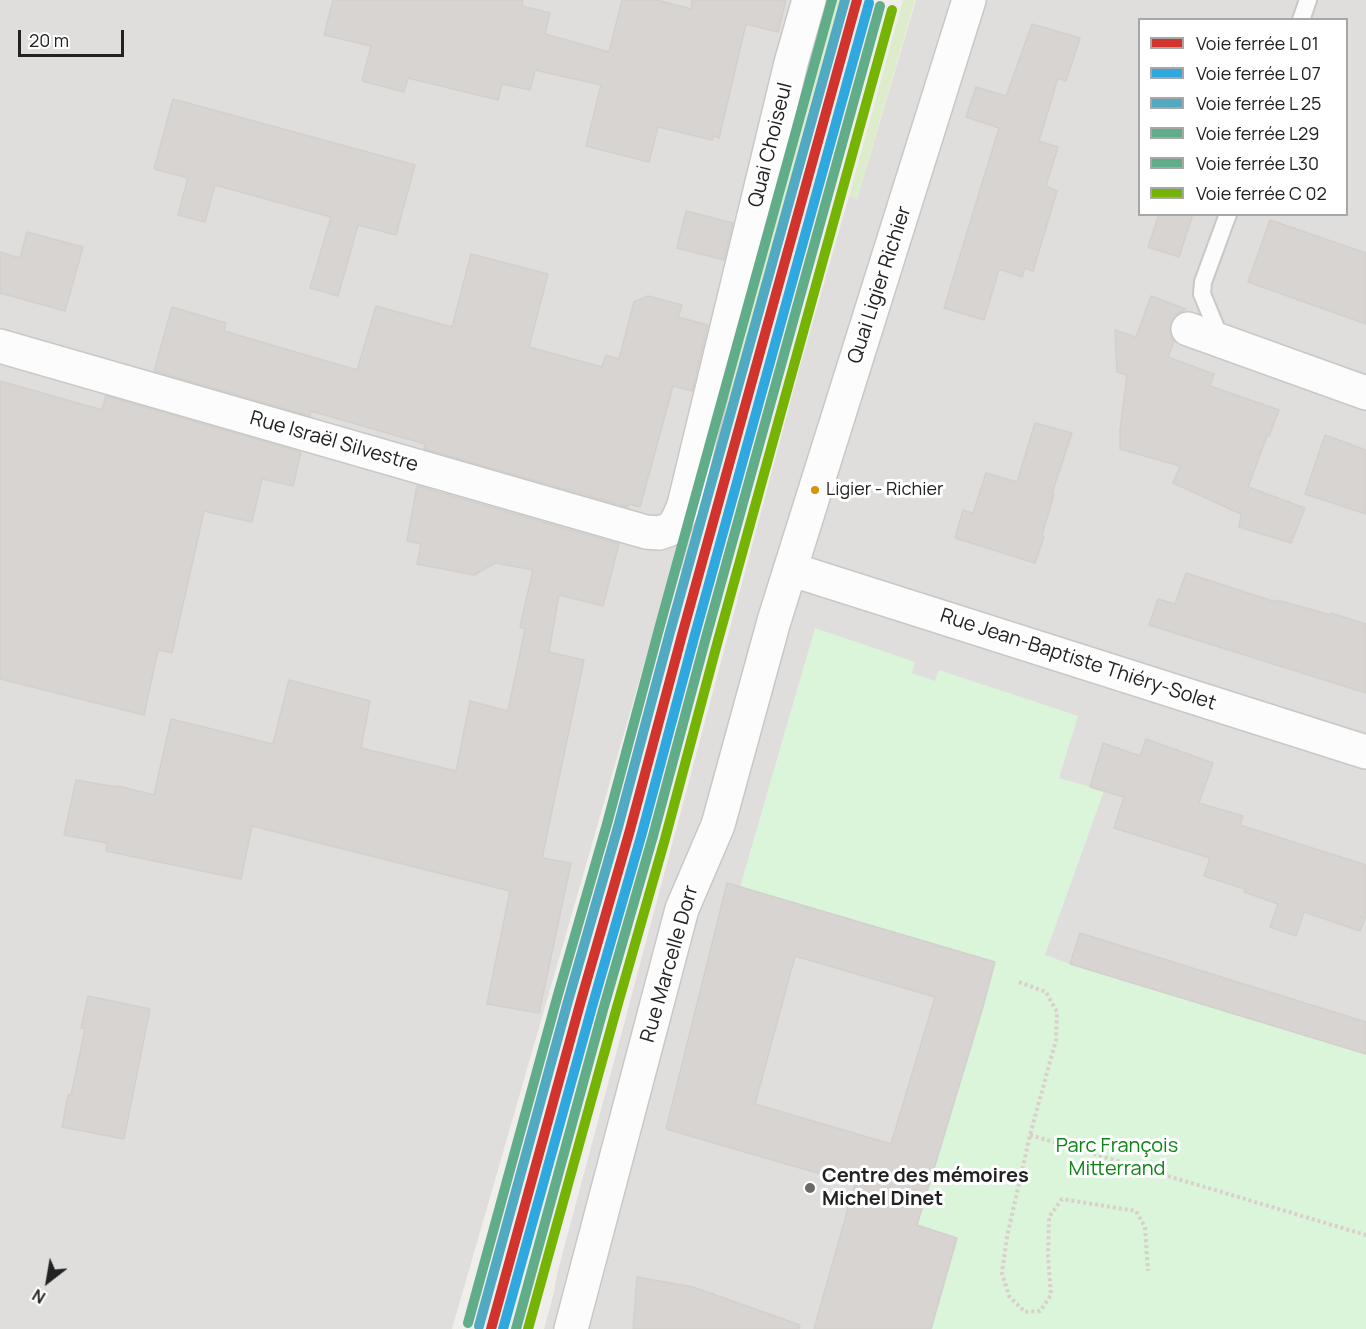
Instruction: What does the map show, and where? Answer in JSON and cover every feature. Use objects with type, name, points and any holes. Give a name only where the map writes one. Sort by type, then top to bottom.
[{"type":"street","name":"Quai Choiseul","points":[[668,530],[680,517],[684,505],[791,63],[809,0]]},
{"type":"street","name":"Quai Ligier Richier","points":[[790,569],[969,0]]},
{"type":"street","points":[[1188,329],[1366,393]]},
{"type":"street","name":"Rue Israël Silvestre","points":[[0,346],[646,532],[668,530]]},
{"type":"street","name":"Rue Jean-Baptiste Thiéry-Solet","points":[[790,569],[1366,752]]},
{"type":"street","name":"Rue Marcelle Dorr","points":[[570,1329],[682,909],[718,825],[790,569]]},
{"type":"lane","points":[[1302,18],[1308,0]]},
{"type":"lane","points":[[1221,340],[1202,294],[1202,288],[1227,216]]},
{"type":"path","points":[[1019,982],[1046,992],[1058,1012],[1056,1040],[1030,1135],[1007,1237],[1002,1274],[1009,1296],[1024,1312],[1040,1311],[1051,1294],[1048,1257],[1049,1217],[1062,1198],[1136,1212],[1145,1227],[1148,1271]]},
{"type":"path","points":[[1030,1135],[1366,1235]]},
{"type":"shaded area","points":[[0,0],[820,0],[699,506],[700,517],[686,572],[672,567],[452,1329],[0,1329]]},
{"type":"shaded area","points":[[916,0],[1366,0],[1366,1329],[544,1329],[799,370],[849,196],[857,199]]},
{"type":"green space","points":[[820,0],[840,0],[700,517],[699,506]]},
{"type":"green space","points":[[903,0],[915,0],[857,199],[849,196]]},
{"type":"green space","name":"Parc François Mitterrand","points":[[815,628],[915,662],[912,673],[923,677],[935,681],[939,670],[1078,716],[1059,778],[1104,791],[1045,955],[1366,1054],[1366,1329],[931,1329],[957,1238],[917,1225],[995,962],[740,887]]},
{"type":"building","points":[[333,0],[523,0],[522,6],[550,13],[545,34],[609,52],[622,0],[657,0],[691,9],[692,0],[786,0],[778,32],[746,24],[719,138],[713,136],[712,140],[658,127],[649,162],[586,146],[601,85],[535,70],[530,90],[502,84],[498,100],[408,78],[404,92],[362,81],[371,46],[324,35]]},
{"type":"building","points":[[1032,24],[1080,38],[1066,81],[1058,78],[1039,141],[1058,147],[1046,186],[1057,191],[1033,271],[1025,268],[1022,277],[999,269],[984,320],[944,308],[999,128],[966,117],[976,87],[1006,96]]},
{"type":"building","points":[[173,99],[415,165],[396,235],[358,225],[338,296],[310,288],[331,217],[215,185],[205,222],[178,215],[188,178],[154,169]]},
{"type":"building","points":[[686,211],[733,223],[724,260],[677,248]]},
{"type":"building","points":[[1158,216],[1192,216],[1179,257],[1148,247]]},
{"type":"building","points":[[1270,220],[1366,253],[1366,324],[1248,282]]},
{"type":"building","points":[[27,232],[83,247],[65,311],[0,293],[0,252],[20,258]]},
{"type":"building","points":[[471,254],[548,274],[529,347],[602,367],[606,355],[619,359],[634,302],[648,296],[682,305],[678,317],[708,325],[692,391],[673,386],[640,507],[629,504],[628,507],[424,449],[425,444],[311,411],[310,416],[154,371],[172,307],[226,323],[224,331],[357,370],[376,306],[452,327]]},
{"type":"building","points":[[1151,296],[1186,309],[1175,315],[1171,322],[1170,332],[1174,341],[1168,357],[1214,374],[1210,386],[1279,410],[1248,487],[1305,508],[1291,543],[1239,527],[1241,514],[1173,483],[1180,466],[1120,449],[1127,375],[1117,372],[1115,330],[1136,337]]},
{"type":"building","points":[[0,381],[102,410],[106,396],[301,452],[293,486],[262,479],[252,522],[204,511],[172,653],[158,650],[144,715],[0,679]]},
{"type":"building","points":[[1035,423],[1072,433],[1052,493],[1054,494],[1042,535],[1044,537],[1035,563],[955,538],[963,510],[973,513],[986,473],[1017,482]]},
{"type":"building","points":[[1325,435],[1366,450],[1366,514],[1305,494]]},
{"type":"building","points":[[417,486],[619,544],[603,606],[559,595],[549,652],[584,660],[542,858],[571,863],[539,1013],[487,1004],[510,891],[252,826],[241,879],[106,851],[107,843],[64,835],[76,780],[118,786],[154,795],[171,719],[273,744],[289,680],[370,701],[361,748],[456,771],[470,701],[508,711],[525,629],[520,627],[533,570],[495,563],[474,575],[417,564],[421,544],[407,541]]},
{"type":"building","points":[[1186,573],[1276,602],[1277,600],[1331,615],[1331,613],[1366,624],[1366,693],[1149,625],[1158,599],[1175,604]]},
{"type":"building","points":[[1146,739],[1213,763],[1199,803],[1243,816],[1240,825],[1366,865],[1366,915],[1360,931],[1304,912],[1296,936],[1270,927],[1278,904],[1244,892],[1245,889],[1204,876],[1210,858],[1114,828],[1124,797],[1090,787],[1103,743],[1140,756]]},
{"type":"building","points":[[727,883],[995,962],[917,1225],[957,1238],[931,1329],[814,1329],[855,1184],[666,1129]],"holes":[[[795,956],[935,997],[891,1144],[755,1104]]]},
{"type":"building","points":[[1080,933],[1366,1022],[1366,1054],[1070,964]]},
{"type":"building","points":[[88,996],[150,1009],[124,1139],[62,1127],[85,1029],[81,1028]]},
{"type":"building","points":[[637,1277],[693,1287],[800,1325],[799,1329],[633,1329]]},
{"type":"transit line","points":[[479,1326],[845,0]]},
{"type":"transit line","points":[[491,1329],[857,0]]},
{"type":"transit line","points":[[503,1329],[642,833],[869,3]]},
{"type":"transit line","points":[[528,1329],[892,10]]},
{"type":"rail line","name":"L30","points":[[468,1323],[832,0]]},
{"type":"rail line","name":"L29","points":[[516,1329],[880,6]]},
{"type":"place","name":"Ligier - Richier","points":[[815,490]]},
{"type":"place","name":"Centre des mémoires Michel Dinet","points":[[810,1188]]}]
